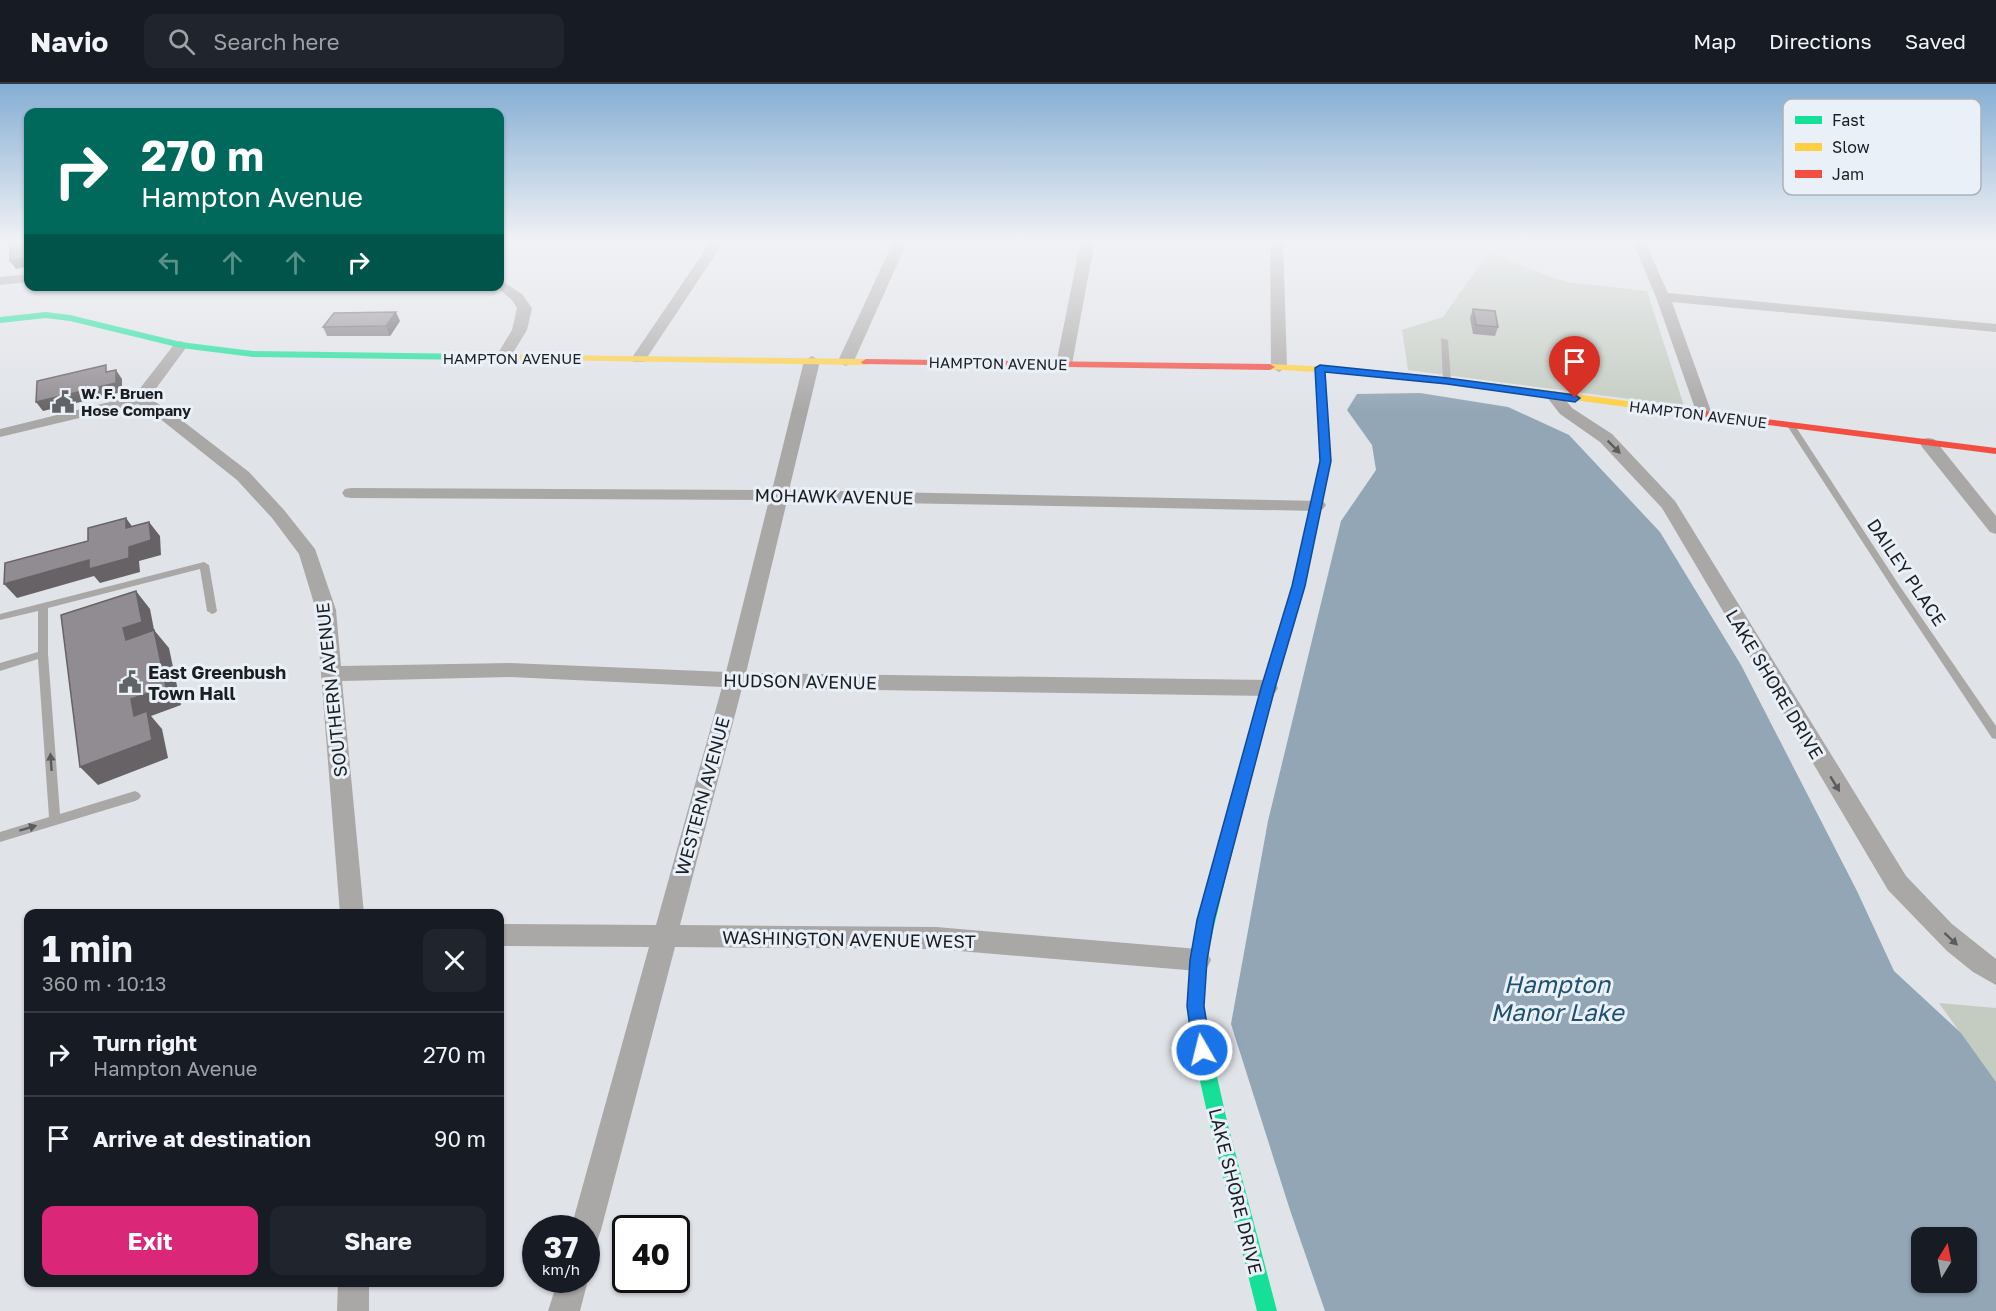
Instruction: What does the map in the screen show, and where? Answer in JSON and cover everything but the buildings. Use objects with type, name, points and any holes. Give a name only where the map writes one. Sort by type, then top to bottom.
[{"type":"street","points":[[503,358],[523,321],[525,311],[521,301],[516,297]]},
{"type":"street","points":[[639,359],[680,297]]},
{"type":"street","points":[[846,361],[875,297]]},
{"type":"street","points":[[1064,364],[1077,297]]},
{"type":"street","points":[[1277,297],[1279,367]]},
{"type":"street","points":[[1663,297],[1704,414]]},
{"type":"street","points":[[1666,297],[1996,328]]},
{"type":"street","name":"HAMPTON AVENUE","points":[[0,320],[46,315],[70,318],[181,345],[253,354],[1320,368],[1447,381],[1792,427],[1996,451]]},
{"type":"street","points":[[2,433],[140,399],[181,345]]},
{"type":"street","name":"WESTERN AVENUE","points":[[590,1215],[734,680],[812,361]]},
{"type":"street","name":"LAKE SHORE DRIVE","points":[[1267,1311],[1202,1050],[1196,1006],[1198,960],[1206,920],[1268,688],[1299,586],[1317,505],[1326,461],[1320,368]]},
{"type":"street","name":"LAKE SHORE DRIVE","points":[[1554,396],[1566,411],[1606,438],[1669,505],[1896,883],[1916,906],[1968,955],[1996,973]]},
{"type":"street","name":"SOUTHERN AVENUE","points":[[140,399],[165,415],[243,476],[278,514],[308,553],[326,610],[352,909]]},
{"type":"street","points":[[1928,443],[1996,528]]},
{"type":"street","name":"MOHAWK AVENUE","points":[[351,492],[780,495],[1317,505]]},
{"type":"street","name":"HUDSON AVENUE","points":[[332,675],[510,670],[734,680],[1268,688]]},
{"type":"street","name":"WASHINGTON AVENUE WEST","points":[[504,935],[936,938],[1198,960]]},
{"type":"street","points":[[353,1311],[354,1287]]},
{"type":"street","points":[[564,1311],[569,1293]]},
{"type":"lane","points":[[1444,340],[1447,381]]},
{"type":"lane","name":"DAILEY PLACE","points":[[1792,427],[1996,735]]},
{"type":"lane","points":[[0,616],[204,565],[212,611]]},
{"type":"lane","points":[[43,606],[43,654],[55,820]]},
{"type":"lane","points":[[0,667],[43,654]]},
{"type":"lane","points":[[0,837],[135,796]]},
{"type":"shaded area","points":[[1457,297],[1649,297],[1684,406],[1408,370],[1402,330],[1443,317]]},
{"type":"shaded area","points":[[1939,1003],[1996,1008],[1996,1083]]},
{"type":"water","name":"Hampton Manor Lake","points":[[1420,393],[1508,407],[1569,435],[1660,532],[1741,665],[1857,891],[1894,971],[1961,1033],[1996,1082],[1996,1311],[1325,1311],[1290,1210],[1231,1024],[1268,821],[1341,521],[1376,470],[1372,445],[1347,410],[1357,394]]},
{"type":"traffic: fast","points":[[0,320],[46,315],[70,318],[181,345],[253,354],[478,357]]},
{"type":"traffic: fast","points":[[1219,872],[1198,960],[1196,1006],[1202,1050],[1218,1121],[1267,1311]]},
{"type":"traffic: slow","points":[[478,357],[866,362]]},
{"type":"traffic: slow","points":[[1270,367],[1421,377],[1671,410]]},
{"type":"traffic: slow","points":[[1299,587],[1326,461],[1320,368]]},
{"type":"traffic: jam","points":[[866,362],[1270,367]]},
{"type":"traffic: jam","points":[[1671,410],[1996,451]]},
{"type":"traffic: jam","points":[[1219,872],[1268,688],[1299,587]]},
{"type":"place","name":"W. F. Bruen Hose Company","points":[[63,402]]},
{"type":"place","name":"East Greenbush Town Hall","points":[[130,682]]},
{"type":"route","points":[[1202,1050],[1196,1006],[1198,960],[1206,920],[1268,688],[1299,586],[1326,461],[1320,368],[1447,381],[1575,398]]}]
